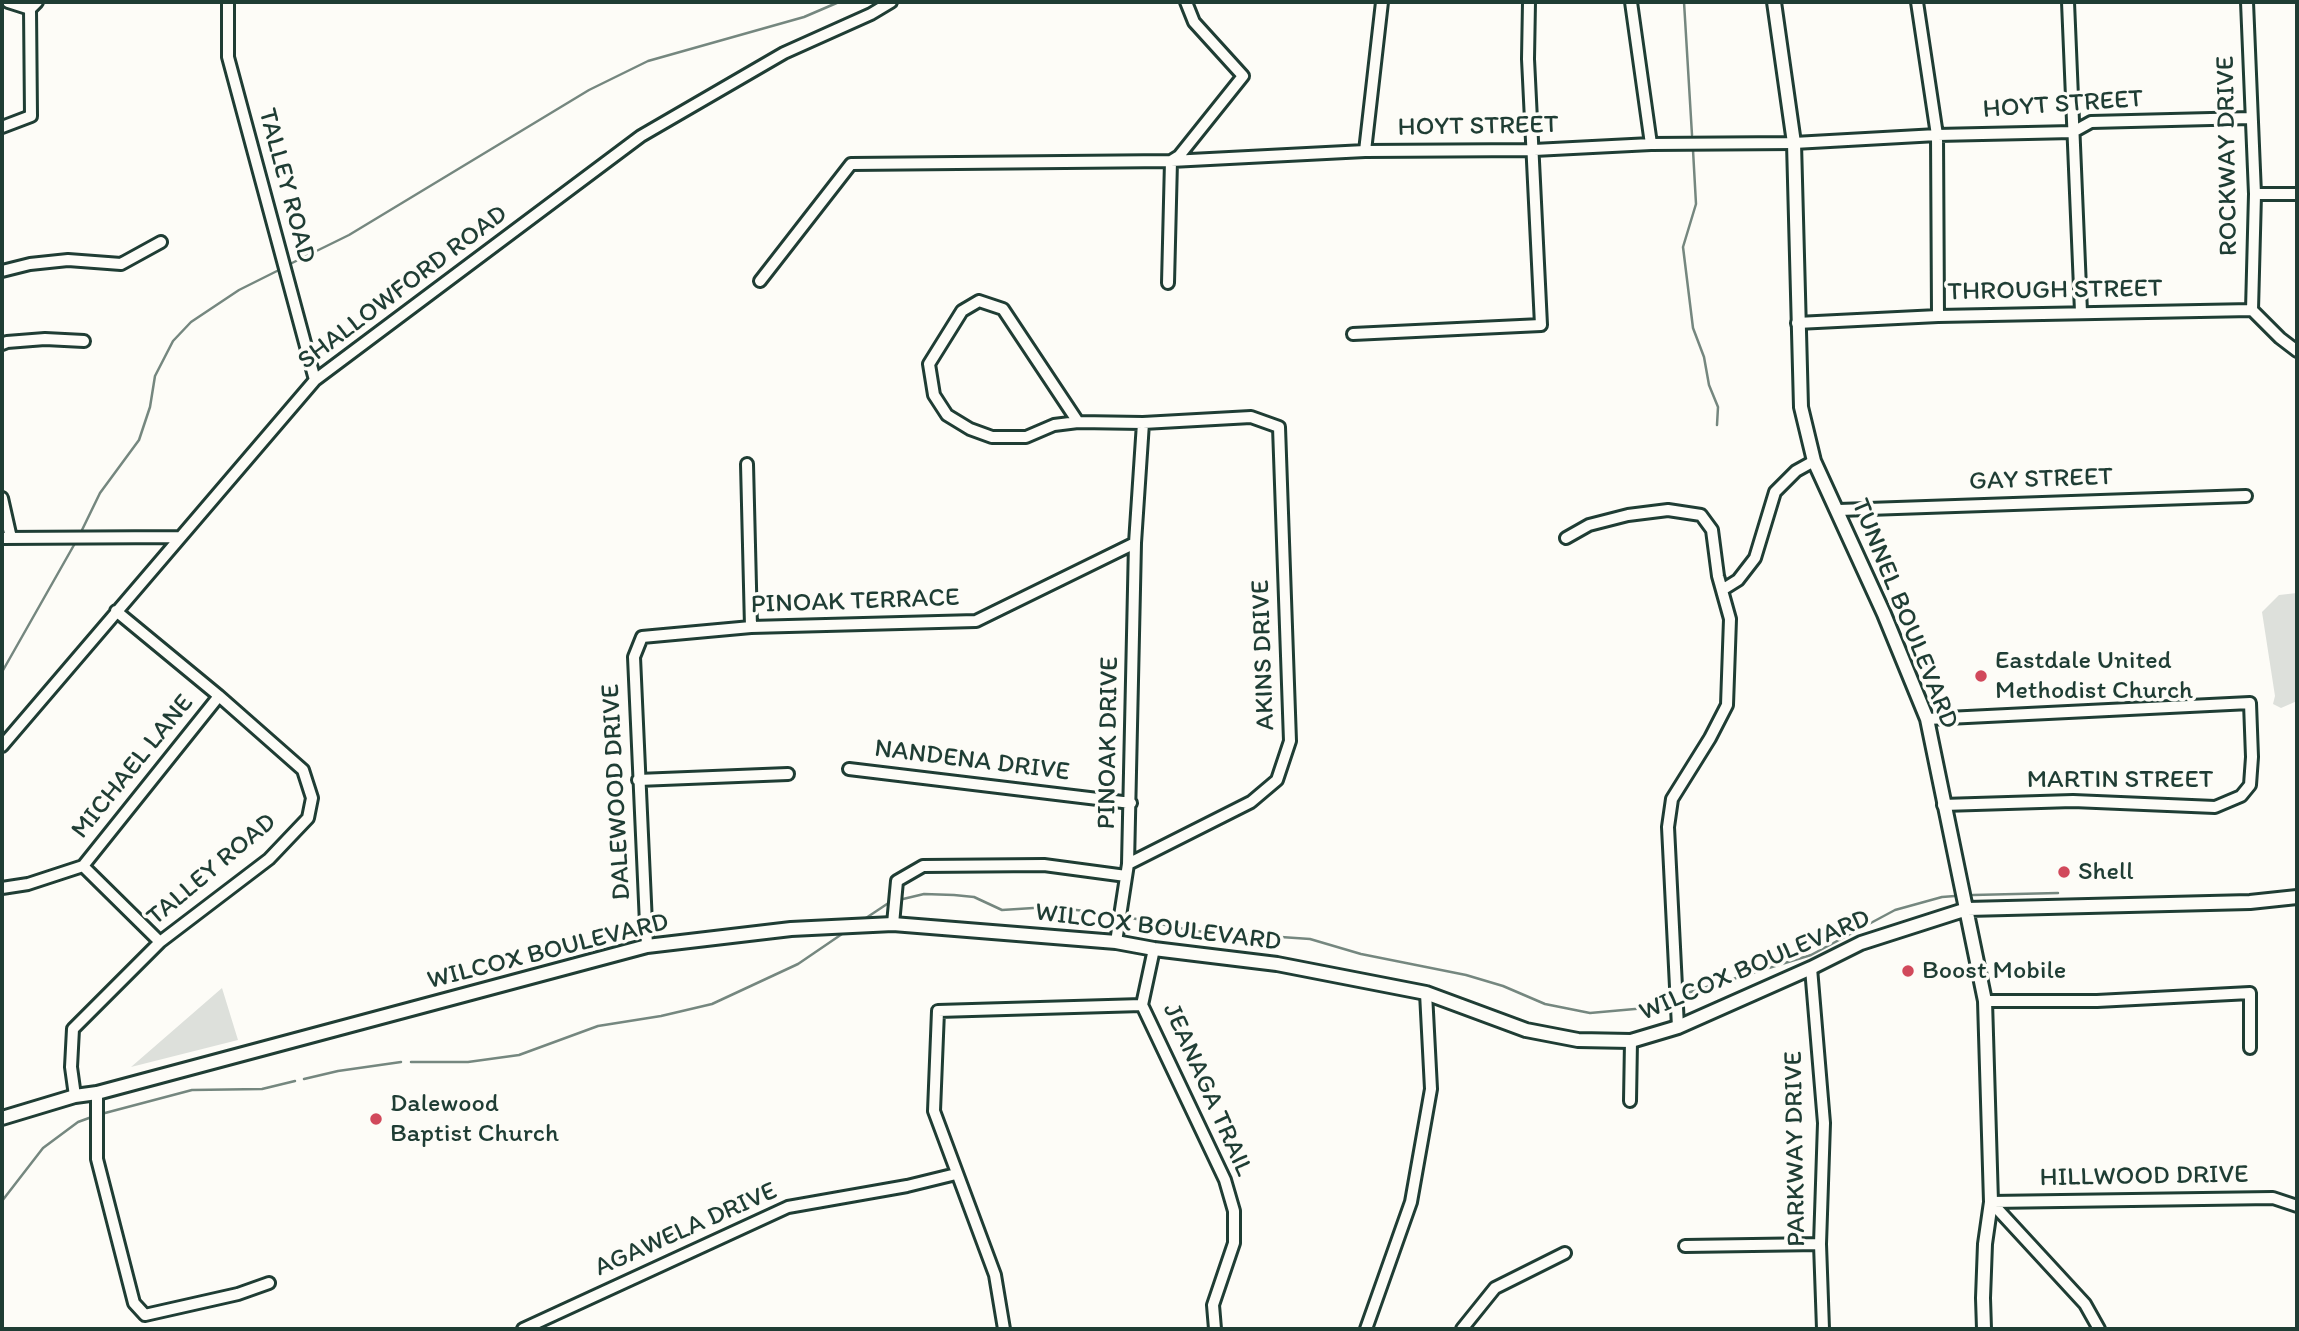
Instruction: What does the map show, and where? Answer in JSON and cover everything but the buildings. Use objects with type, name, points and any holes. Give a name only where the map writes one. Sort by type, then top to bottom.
[{"type":"main road","name":"TUNNEL BOULEVARD","points":[[1774,2],[1794,142],[1801,407],[1814,461],[1839,510],[1927,719],[1984,1001],[1991,1202],[1985,1244],[1984,1329]]},
{"type":"main road","name":"WILCOX BOULEVARD","points":[[2,1118],[75,1096],[97,1093],[647,946],[791,929],[893,924],[1116,942],[1154,950],[1277,964],[1426,993],[1526,1030],[1578,1040],[1631,1041],[1678,1027],[1861,943],[1967,909],[2250,902],[2297,897]]},
{"type":"street","points":[[2,127],[30,116],[34,5],[8,2]]},
{"type":"street","name":"TALLEY ROAD","points":[[228,2],[228,57],[315,380]]},
{"type":"street","name":"SHALLOWFORD ROAD","points":[[2,746],[315,380],[641,136],[784,53],[891,2]]},
{"type":"street","points":[[1168,283],[1171,161],[1179,156],[1243,76],[1194,22],[1186,2]]},
{"type":"street","points":[[1365,151],[1382,2]]},
{"type":"street","points":[[1353,334],[1541,325],[1528,59],[1529,2]]},
{"type":"street","points":[[1631,2],[1651,144]]},
{"type":"street","points":[[1917,2],[1937,135],[1938,316]]},
{"type":"street","points":[[2068,2],[2081,312]]},
{"type":"street","name":"ROCKWAY DRIVE","points":[[2247,2],[2255,194],[2252,310]]},
{"type":"street","name":"HOYT STREET","points":[[760,281],[850,164],[1171,161],[1365,151],[1534,150],[1651,144],[1794,142],[2073,132],[2091,122],[2250,118]]},
{"type":"street","points":[[2255,194],[2297,194]]},
{"type":"street","points":[[2,271],[30,264],[68,260],[121,264],[160,242]]},
{"type":"street","points":[[1078,422],[1003,309],[979,301],[961,311],[929,364],[934,395],[947,415],[970,429],[992,437],[1027,438],[1054,425],[1078,422],[1143,423]]},
{"type":"street","points":[[2252,310],[2297,351]]},
{"type":"street","name":"THROUGH STREET","points":[[1797,323],[1938,316],[2252,310]]},
{"type":"street","points":[[2,344],[46,339],[84,341]]},
{"type":"street","name":"AKINS DRIVE","points":[[1129,864],[1251,802],[1277,780],[1290,741],[1279,427],[1251,417],[1143,423]]},
{"type":"street","name":"PINOAK DRIVE","points":[[1116,942],[1129,864],[1135,543],[1143,423]]},
{"type":"street","points":[[1722,590],[1738,580],[1755,558],[1775,492],[1796,471],[1814,461]]},
{"type":"street","points":[[747,464],[751,627]]},
{"type":"street","name":"GAY STREET","points":[[1839,510],[2246,496]]},
{"type":"street","points":[[2,498],[6,538],[180,537]]},
{"type":"street","points":[[1566,538],[1589,525],[1628,515],[1668,510],[1701,515],[1712,530],[1718,576],[1730,619],[1727,705],[1672,799],[1668,827],[1678,1027]]},
{"type":"street","name":"PINOAK TERRACE","points":[[642,637],[751,627],[976,621],[1135,543]]},
{"type":"street","name":"TALLEY ROAD","points":[[75,1096],[71,1067],[73,1029],[160,943],[269,859],[308,818],[312,798],[303,770],[116,611]]},
{"type":"street","name":"DALEWOOD DRIVE","points":[[642,637],[634,657],[647,946]]},
{"type":"street","name":"MICHAEL LANE","points":[[2,888],[28,884],[83,866],[219,696]]},
{"type":"street","name":"MARTIN STREET","points":[[1927,719],[2250,703],[2250,785],[2241,796],[2215,807],[2073,801],[1943,805]]},
{"type":"street","name":"NANDENA DRIVE","points":[[849,769],[1131,803]]},
{"type":"street","points":[[638,780],[788,774]]},
{"type":"street","points":[[893,924],[897,881],[923,866],[1044,865],[1126,876]]},
{"type":"street","points":[[83,866],[160,943]]},
{"type":"street","name":"JEANAGA TRAIL","points":[[1154,950],[1142,1005],[1225,1180],[1234,1211],[1234,1243],[1213,1305],[1215,1329]]},
{"type":"street","name":"PARKWAY DRIVE","points":[[1811,968],[1824,1123],[1820,1244],[1823,1329]]},
{"type":"street","points":[[1366,1329],[1411,1202],[1431,1089],[1426,993]]},
{"type":"street","points":[[1984,1001],[2097,1001],[2250,993],[2250,1048]]},
{"type":"street","points":[[1004,1329],[995,1275],[934,1111],[938,1011],[1142,1005]]},
{"type":"street","points":[[1630,1101],[1631,1041]]},
{"type":"street","points":[[97,1093],[97,1159],[134,1303],[145,1315],[238,1294],[269,1283]]},
{"type":"street","name":"AGAWELA DRIVE","points":[[523,1329],[788,1207],[907,1186],[956,1174]]},
{"type":"street","name":"HILLWOOD DRIVE","points":[[1991,1202],[2273,1198],[2297,1206]]},
{"type":"street","points":[[1991,1202],[2085,1304],[2099,1329]]},
{"type":"street","points":[[1685,1246],[1820,1244]]},
{"type":"street","points":[[1462,1329],[1495,1288],[1565,1253]]},
{"type":"shaded area","points":[[2297,593],[2297,701],[2281,708],[2273,704],[2275,696],[2262,612],[2279,595]]},
{"type":"shaded area","points":[[222,988],[238,1040],[131,1067]]},
{"type":"waterway","points":[[292,263],[349,235],[589,90],[648,61],[804,17],[839,2]]},
{"type":"waterway","points":[[1684,2],[1692,135]]},
{"type":"waterway","points":[[1693,150],[1696,204],[1683,247],[1693,328],[1718,407],[1717,425]]},
{"type":"waterway","points":[[82,530],[100,493],[139,440],[150,407],[155,376],[173,341],[191,322],[239,290],[277,271]]},
{"type":"waterway","points":[[2,672],[74,545]]},
{"type":"waterway","points":[[1973,895],[2058,893]]},
{"type":"waterway","points":[[903,899],[924,894],[954,895],[974,897],[1002,910],[1049,907],[1112,914]]},
{"type":"waterway","points":[[1684,994],[1811,955],[1895,910],[1955,896]]},
{"type":"waterway","points":[[866,918],[890,902]]},
{"type":"waterway","points":[[1122,916],[1194,931],[1310,939],[1361,954],[1466,975],[1503,986],[1545,1004],[1590,1013],[1646,1008],[1669,1000]]},
{"type":"waterway","points":[[411,1062],[468,1062],[519,1055],[598,1026],[661,1016],[712,1004],[798,964],[842,934]]},
{"type":"waterway","points":[[304,1079],[401,1062]]},
{"type":"waterway","points":[[105,1113],[192,1090],[262,1089],[295,1081]]},
{"type":"waterway","points":[[2,1201],[43,1148],[78,1122],[89,1118]]},
{"type":"place","name":"Eastdale United Methodist Church","points":[[1981,676]]},
{"type":"place","name":"Shell","points":[[2064,872]]},
{"type":"place","name":"Boost Mobile","points":[[1908,971]]},
{"type":"place","name":"Dalewood Baptist Church","points":[[376,1119]]}]
